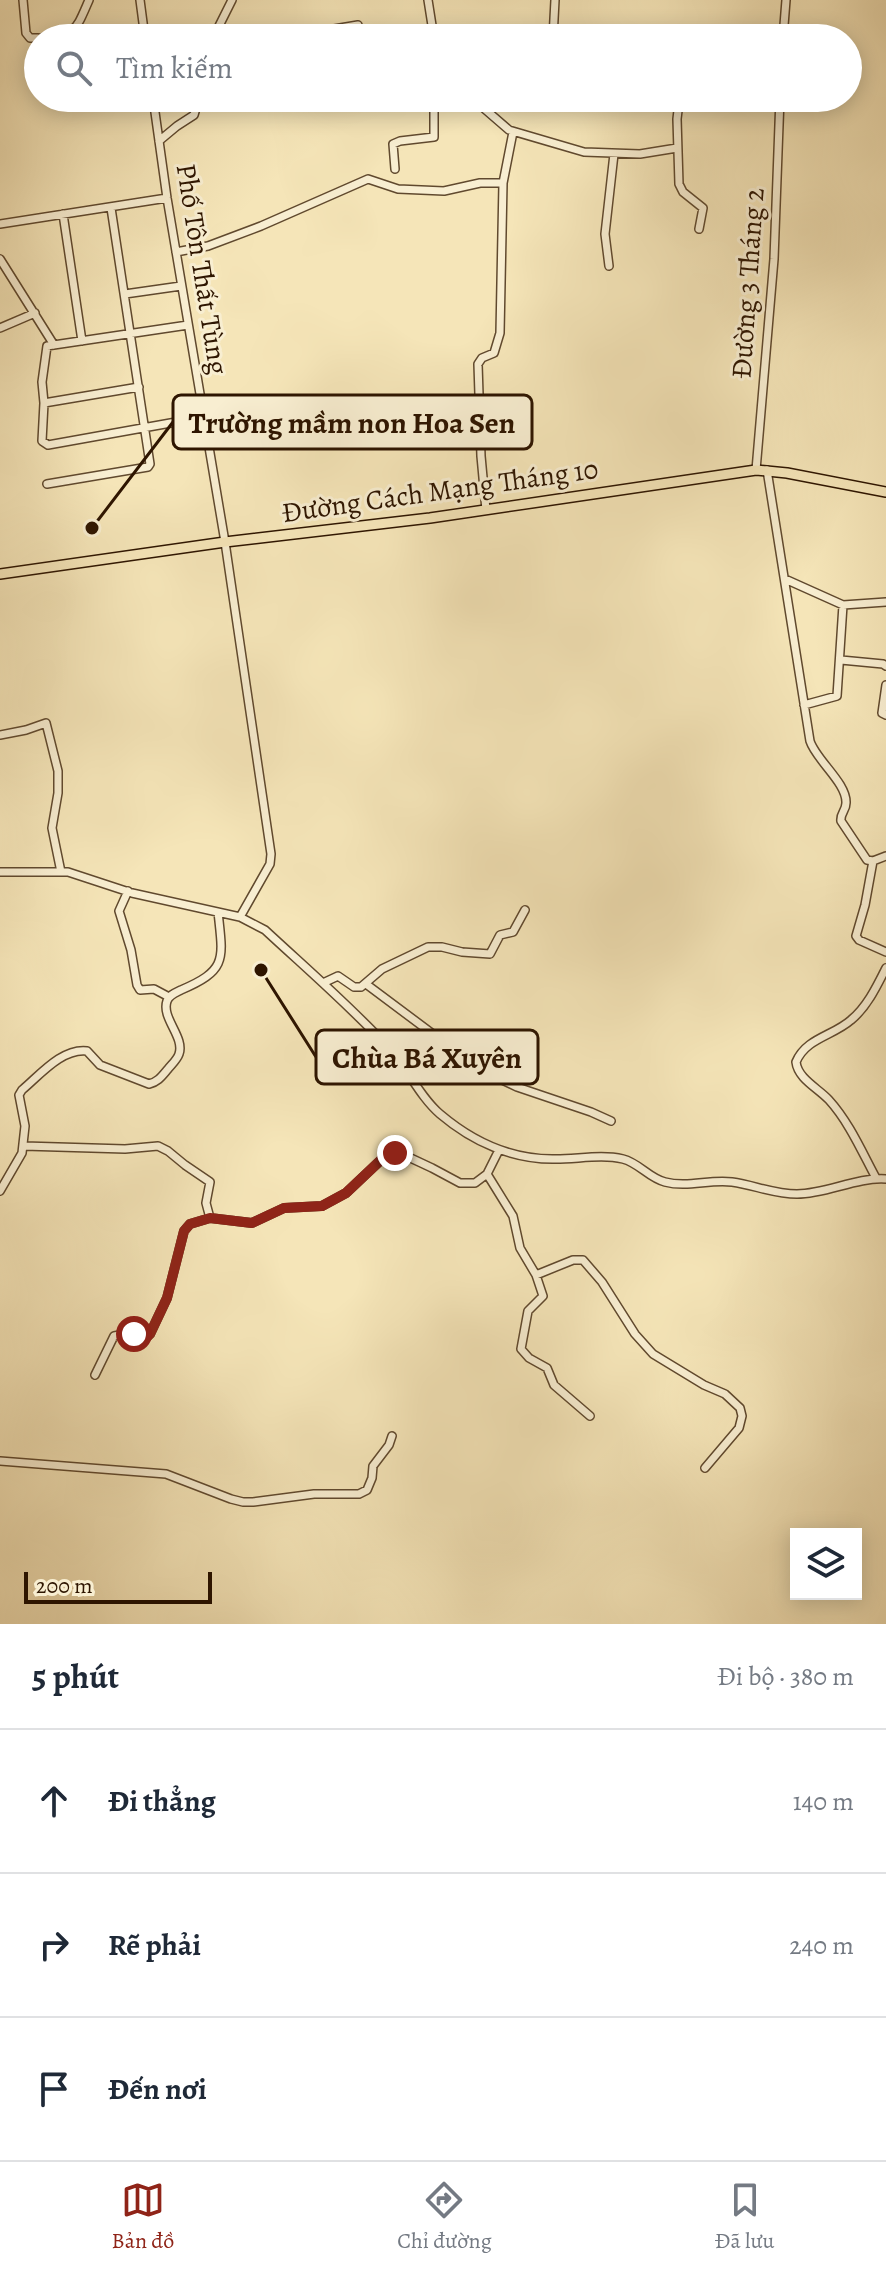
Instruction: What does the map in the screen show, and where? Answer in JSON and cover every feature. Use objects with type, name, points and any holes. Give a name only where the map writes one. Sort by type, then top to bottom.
[{"type":"main road","name":"Đường Cách Mạng Tháng 10","points":[[0,574],[486,510],[756,470],[886,492]]},
{"type":"street","points":[[23,0],[25,24]]},
{"type":"street","points":[[77,24],[89,0]]},
{"type":"street","points":[[140,0],[143,24]]},
{"type":"street","points":[[220,24],[232,0]]},
{"type":"street","points":[[428,0],[432,24]]},
{"type":"street","points":[[554,24],[555,0]]},
{"type":"street","points":[[784,24],[786,0]]},
{"type":"street","name":"Phố Tôn Thất Tùng","points":[[155,112],[225,542],[271,859],[240,917]]},
{"type":"street","points":[[159,141],[195,112]]},
{"type":"street","points":[[395,169],[393,144],[434,137],[434,112]]},
{"type":"street","points":[[487,112],[513,132],[589,153],[640,154],[677,148]]},
{"type":"street","points":[[679,112],[680,189],[703,208],[699,229]]},
{"type":"street","name":"Đường 3 Tháng 2","points":[[756,470],[774,259],[780,112]]},
{"type":"street","points":[[486,510],[478,364],[482,358],[494,353],[500,333],[503,183],[513,132]]},
{"type":"street","points":[[609,266],[605,234],[614,154]]},
{"type":"street","points":[[176,252],[208,246],[261,226],[368,179],[398,189],[444,191],[472,184],[503,183]]},
{"type":"street","points":[[0,224],[167,198]]},
{"type":"street","points":[[47,484],[148,467],[150,461],[111,208]]},
{"type":"street","points":[[63,214],[82,341]]},
{"type":"street","points":[[0,259],[54,345]]},
{"type":"street","points":[[125,294],[181,286]]},
{"type":"street","points":[[0,328],[35,313]]},
{"type":"street","points":[[188,325],[47,346],[42,382],[42,441],[46,445],[204,417]]},
{"type":"street","points":[[44,403],[139,387]]},
{"type":"street","points":[[767,470],[812,747],[834,775],[846,800],[846,807],[840,814],[841,821],[866,858],[873,861],[886,856]]},
{"type":"street","points":[[785,579],[843,605],[886,602]]},
{"type":"street","points":[[804,705],[837,696],[843,605]]},
{"type":"street","points":[[841,660],[886,666]]},
{"type":"street","points":[[886,685],[882,708],[882,713],[886,715]]},
{"type":"street","points":[[0,735],[46,723],[58,771],[52,828],[61,872]]},
{"type":"street","points":[[873,861],[856,936],[886,952]]},
{"type":"street","points":[[0,872],[61,872],[98,880],[128,891],[240,917],[265,930],[390,1048],[443,1116],[499,1150],[527,1158],[621,1159],[663,1182],[692,1185],[732,1182],[788,1194],[817,1192],[876,1178],[886,1179]]},
{"type":"street","points":[[128,891],[119,911],[131,950],[137,985],[140,990],[154,989],[169,997]]},
{"type":"street","points":[[323,983],[338,976],[358,988],[382,969],[428,947],[490,954],[500,935],[513,932],[525,910]]},
{"type":"street","points":[[0,1191],[20,1159],[24,1146],[25,1120],[19,1095],[58,1060],[73,1051],[87,1051],[100,1065],[143,1083],[154,1083],[159,1079],[180,1051],[166,1003],[169,997],[208,977],[220,962],[218,912]]},
{"type":"street","points":[[876,1178],[850,1130],[832,1104],[801,1074],[796,1062],[809,1044],[856,1015],[872,995],[886,968]]},
{"type":"street","points":[[366,984],[481,1070],[517,1087],[611,1121]]},
{"type":"street","points":[[24,1146],[163,1147],[210,1182],[206,1203],[210,1218]]},
{"type":"street","points":[[95,1375],[114,1336],[148,1336],[167,1298],[186,1227],[210,1218],[252,1223],[284,1208],[322,1206],[346,1193],[383,1158],[395,1153],[467,1184],[482,1180],[499,1150]]},
{"type":"street","points":[[487,1174],[510,1209],[520,1248],[536,1275],[543,1296],[528,1311],[521,1349],[529,1358],[547,1368],[554,1385],[590,1416]]},
{"type":"street","points":[[536,1275],[573,1260],[583,1260],[602,1282],[645,1348],[685,1375],[734,1401],[742,1416],[739,1428],[705,1468]]},
{"type":"street","points":[[0,1461],[166,1474],[231,1499],[253,1502],[314,1494],[359,1494],[367,1490],[373,1466],[392,1436]]},
{"type":"place","name":"Trường mầm non Hoa Sen","points":[[92,528]]},
{"type":"place","name":"Chùa Bá Xuyên","points":[[261,970]]},
{"type":"route","points":[[134,1334],[147,1337],[150,1334],[165,1302],[184,1231],[190,1224],[215,1217],[252,1223],[284,1208],[322,1206],[341,1197],[383,1158],[395,1153]]}]
